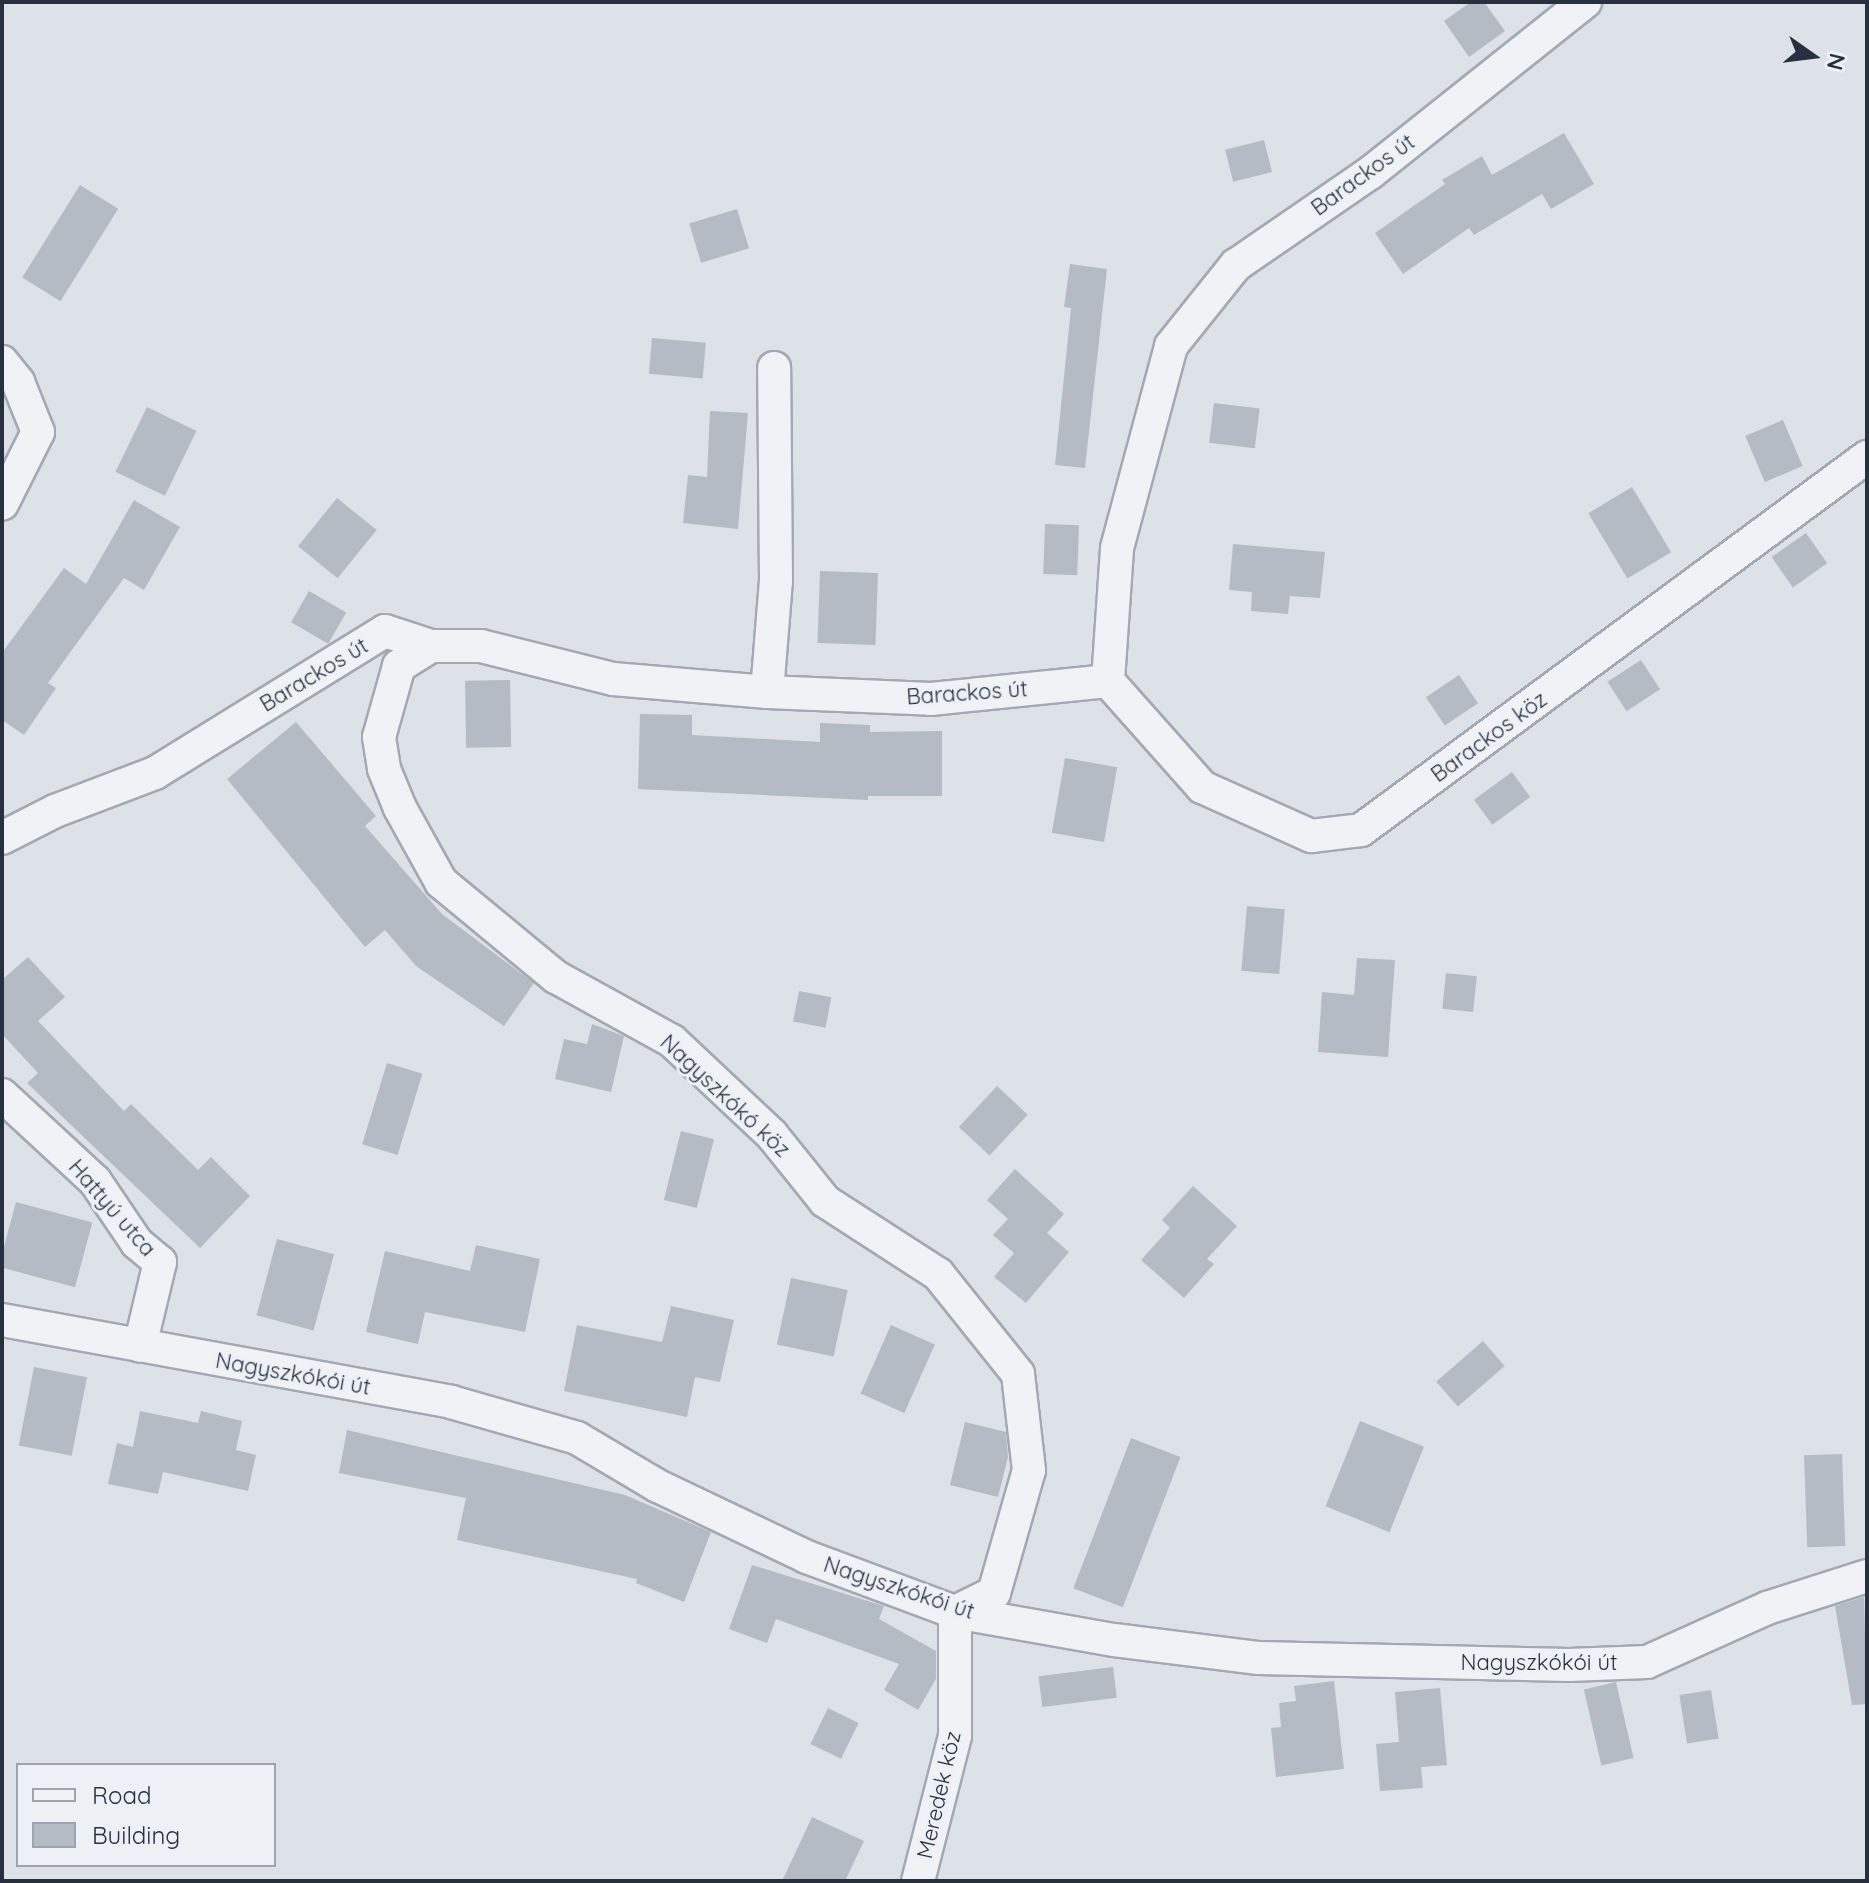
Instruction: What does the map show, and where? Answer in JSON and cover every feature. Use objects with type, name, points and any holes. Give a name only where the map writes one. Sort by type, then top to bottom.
[{"type":"street","name":"Barackos út","points":[[2,838],[55,811],[155,773],[385,631],[431,646],[481,646],[613,679],[767,692],[931,699],[1108,681],[1117,548],[1171,346],[1236,265],[1370,173],[1585,2]]},
{"type":"street","points":[[2,362],[18,382],[38,432],[2,504]]},
{"type":"street","points":[[767,692],[776,581],[774,368]]},
{"type":"street","name":"Barackos köz","points":[[1108,681],[1202,787],[1311,836],[1361,830],[1867,457]]},
{"type":"street","name":"Nagyszkókó köz","points":[[431,646],[399,666],[379,737],[384,769],[400,808],[441,882],[556,977],[672,1041],[772,1135],[825,1201],[938,1274],[1018,1374],[1029,1470],[994,1593],[955,1612]]},
{"type":"street","name":"Hattyú utca","points":[[2,1095],[95,1181],[137,1243],[160,1262],[140,1346]]},
{"type":"street","name":"Nagyszkókói út","points":[[2,1320],[451,1402],[577,1438],[658,1486],[807,1557],[955,1612],[1259,1658],[1569,1665],[1647,1662],[1767,1608],[1867,1576]]},
{"type":"street","name":"Meredek köz","points":[[918,1881],[955,1736],[955,1612]]},
{"type":"building","points":[[1471,2],[1484,2],[1505,31],[1469,57],[1444,21]]},
{"type":"building","points":[[1564,133],[1594,184],[1551,209],[1542,194],[1474,235],[1469,228],[1403,274],[1375,233],[1445,184],[1442,180],[1482,156],[1492,175]]},
{"type":"building","points":[[1264,140],[1272,172],[1233,182],[1225,150]]},
{"type":"building","points":[[80,185],[118,209],[60,301],[22,277]]},
{"type":"building","points":[[737,209],[749,248],[701,263],[689,224]]},
{"type":"building","points":[[1070,264],[1107,269],[1085,468],[1055,465],[1071,308],[1064,307]]},
{"type":"building","points":[[652,338],[706,343],[703,379],[649,374]]},
{"type":"building","points":[[1214,403],[1260,409],[1255,448],[1209,443]]},
{"type":"building","points":[[147,407],[196,431],[165,496],[115,472]]},
{"type":"building","points":[[710,411],[748,413],[738,529],[683,523],[688,475],[707,477]]},
{"type":"building","points":[[1783,420],[1803,466],[1765,482],[1745,436]]},
{"type":"building","points":[[1632,487],[1671,552],[1627,578],[1588,513]]},
{"type":"building","points":[[337,498],[377,530],[338,578],[298,546]]},
{"type":"building","points":[[134,500],[180,527],[144,590],[124,578],[48,683],[56,688],[24,735],[2,720],[2,653],[64,568],[86,584]]},
{"type":"building","points":[[1045,524],[1079,525],[1077,575],[1043,574]]},
{"type":"building","points":[[1806,533],[1827,563],[1793,587],[1772,557]]},
{"type":"building","points":[[1233,544],[1325,552],[1320,598],[1290,596],[1288,614],[1251,611],[1252,592],[1229,590]]},
{"type":"building","points":[[820,571],[878,573],[875,645],[817,643]]},
{"type":"building","points":[[309,591],[346,612],[328,644],[291,622]]},
{"type":"building","points":[[1641,660],[1660,689],[1627,711],[1607,682]]},
{"type":"building","points":[[1459,675],[1478,703],[1445,726],[1426,697]]},
{"type":"building","points":[[510,680],[511,747],[466,748],[465,681]]},
{"type":"building","points":[[640,714],[692,715],[692,735],[820,742],[820,723],[870,725],[870,732],[942,731],[942,796],[868,796],[868,800],[638,789]]},
{"type":"building","points":[[296,722],[376,816],[365,826],[442,914],[534,983],[504,1026],[416,966],[385,930],[365,947],[227,779]]},
{"type":"building","points":[[1065,758],[1117,767],[1104,842],[1052,833]]},
{"type":"building","points":[[1512,772],[1530,797],[1492,825],[1474,800]]},
{"type":"building","points":[[1247,906],[1285,909],[1279,974],[1241,971]]},
{"type":"building","points":[[28,957],[65,997],[38,1021],[124,1111],[131,1104],[198,1170],[211,1157],[250,1196],[200,1248],[27,1083],[38,1073],[2,1034],[2,980]]},
{"type":"building","points":[[1357,958],[1395,960],[1388,1057],[1318,1052],[1322,992],[1354,995]]},
{"type":"building","points":[[1446,973],[1477,976],[1473,1012],[1442,1009]]},
{"type":"building","points":[[799,991],[831,997],[825,1028],[793,1021]]},
{"type":"building","points":[[592,1024],[624,1036],[611,1092],[555,1079],[564,1039],[587,1044]]},
{"type":"building","points":[[387,1063],[422,1074],[398,1155],[362,1144]]},
{"type":"building","points":[[997,1086],[1028,1115],[990,1156],[959,1127]]},
{"type":"building","points":[[681,1131],[714,1139],[697,1208],[664,1200]]},
{"type":"building","points":[[1015,1169],[1064,1214],[1047,1233],[1069,1252],[1026,1303],[994,1277],[1014,1253],[993,1235],[1008,1219],[987,1200]]},
{"type":"building","points":[[1193,1186],[1237,1226],[1207,1259],[1214,1264],[1184,1298],[1141,1260],[1170,1228],[1162,1220]]},
{"type":"building","points":[[16,1202],[92,1222],[75,1287],[2,1268],[2,1254]]},
{"type":"building","points":[[277,1239],[334,1254],[314,1331],[257,1315]]},
{"type":"building","points":[[476,1245],[540,1259],[525,1332],[425,1312],[418,1344],[366,1332],[385,1251],[470,1271]]},
{"type":"building","points":[[791,1278],[848,1290],[834,1357],[777,1345]]},
{"type":"building","points":[[671,1306],[734,1320],[720,1382],[695,1377],[687,1417],[564,1391],[577,1325],[662,1342]]},
{"type":"building","points":[[891,1325],[935,1345],[904,1413],[860,1394]]},
{"type":"building","points":[[1483,1341],[1505,1366],[1458,1407],[1436,1382]]},
{"type":"building","points":[[34,1367],[87,1377],[72,1456],[19,1446]]},
{"type":"building","points":[[140,1411],[198,1423],[201,1411],[242,1421],[236,1450],[256,1455],[248,1491],[163,1472],[158,1494],[108,1484],[117,1443],[133,1447]]},
{"type":"building","points":[[1360,1421],[1424,1447],[1390,1532],[1326,1506]]},
{"type":"building","points":[[965,1422],[1006,1432],[1008,1457],[998,1497],[950,1485]]},
{"type":"building","points":[[347,1430],[625,1495],[711,1532],[684,1602],[636,1583],[637,1579],[457,1540],[466,1498],[339,1473]]},
{"type":"building","points":[[1131,1438],[1180,1457],[1123,1607],[1073,1588]]},
{"type":"building","points":[[1842,1454],[1845,1546],[1807,1547],[1804,1455]]},
{"type":"building","points":[[752,1565],[884,1606],[879,1619],[936,1651],[936,1679],[918,1710],[884,1690],[899,1664],[776,1619],[767,1643],[729,1629]]},
{"type":"building","points":[[1864,1597],[1867,1704],[1852,1705],[1835,1606]]},
{"type":"building","points":[[1113,1667],[1117,1698],[1042,1707],[1039,1676]]},
{"type":"building","points":[[1334,1681],[1344,1769],[1276,1777],[1271,1728],[1281,1727],[1279,1703],[1296,1701],[1294,1686]]},
{"type":"building","points":[[1616,1682],[1634,1758],[1601,1765],[1584,1689]]},
{"type":"building","points":[[1440,1688],[1447,1765],[1421,1767],[1423,1788],[1380,1791],[1376,1744],[1399,1742],[1395,1692]]},
{"type":"building","points":[[1711,1690],[1719,1738],[1687,1743],[1679,1695]]},
{"type":"building","points":[[828,1708],[859,1723],[841,1759],[810,1744]]},
{"type":"building","points":[[812,1817],[864,1841],[845,1881],[782,1881]]}]
